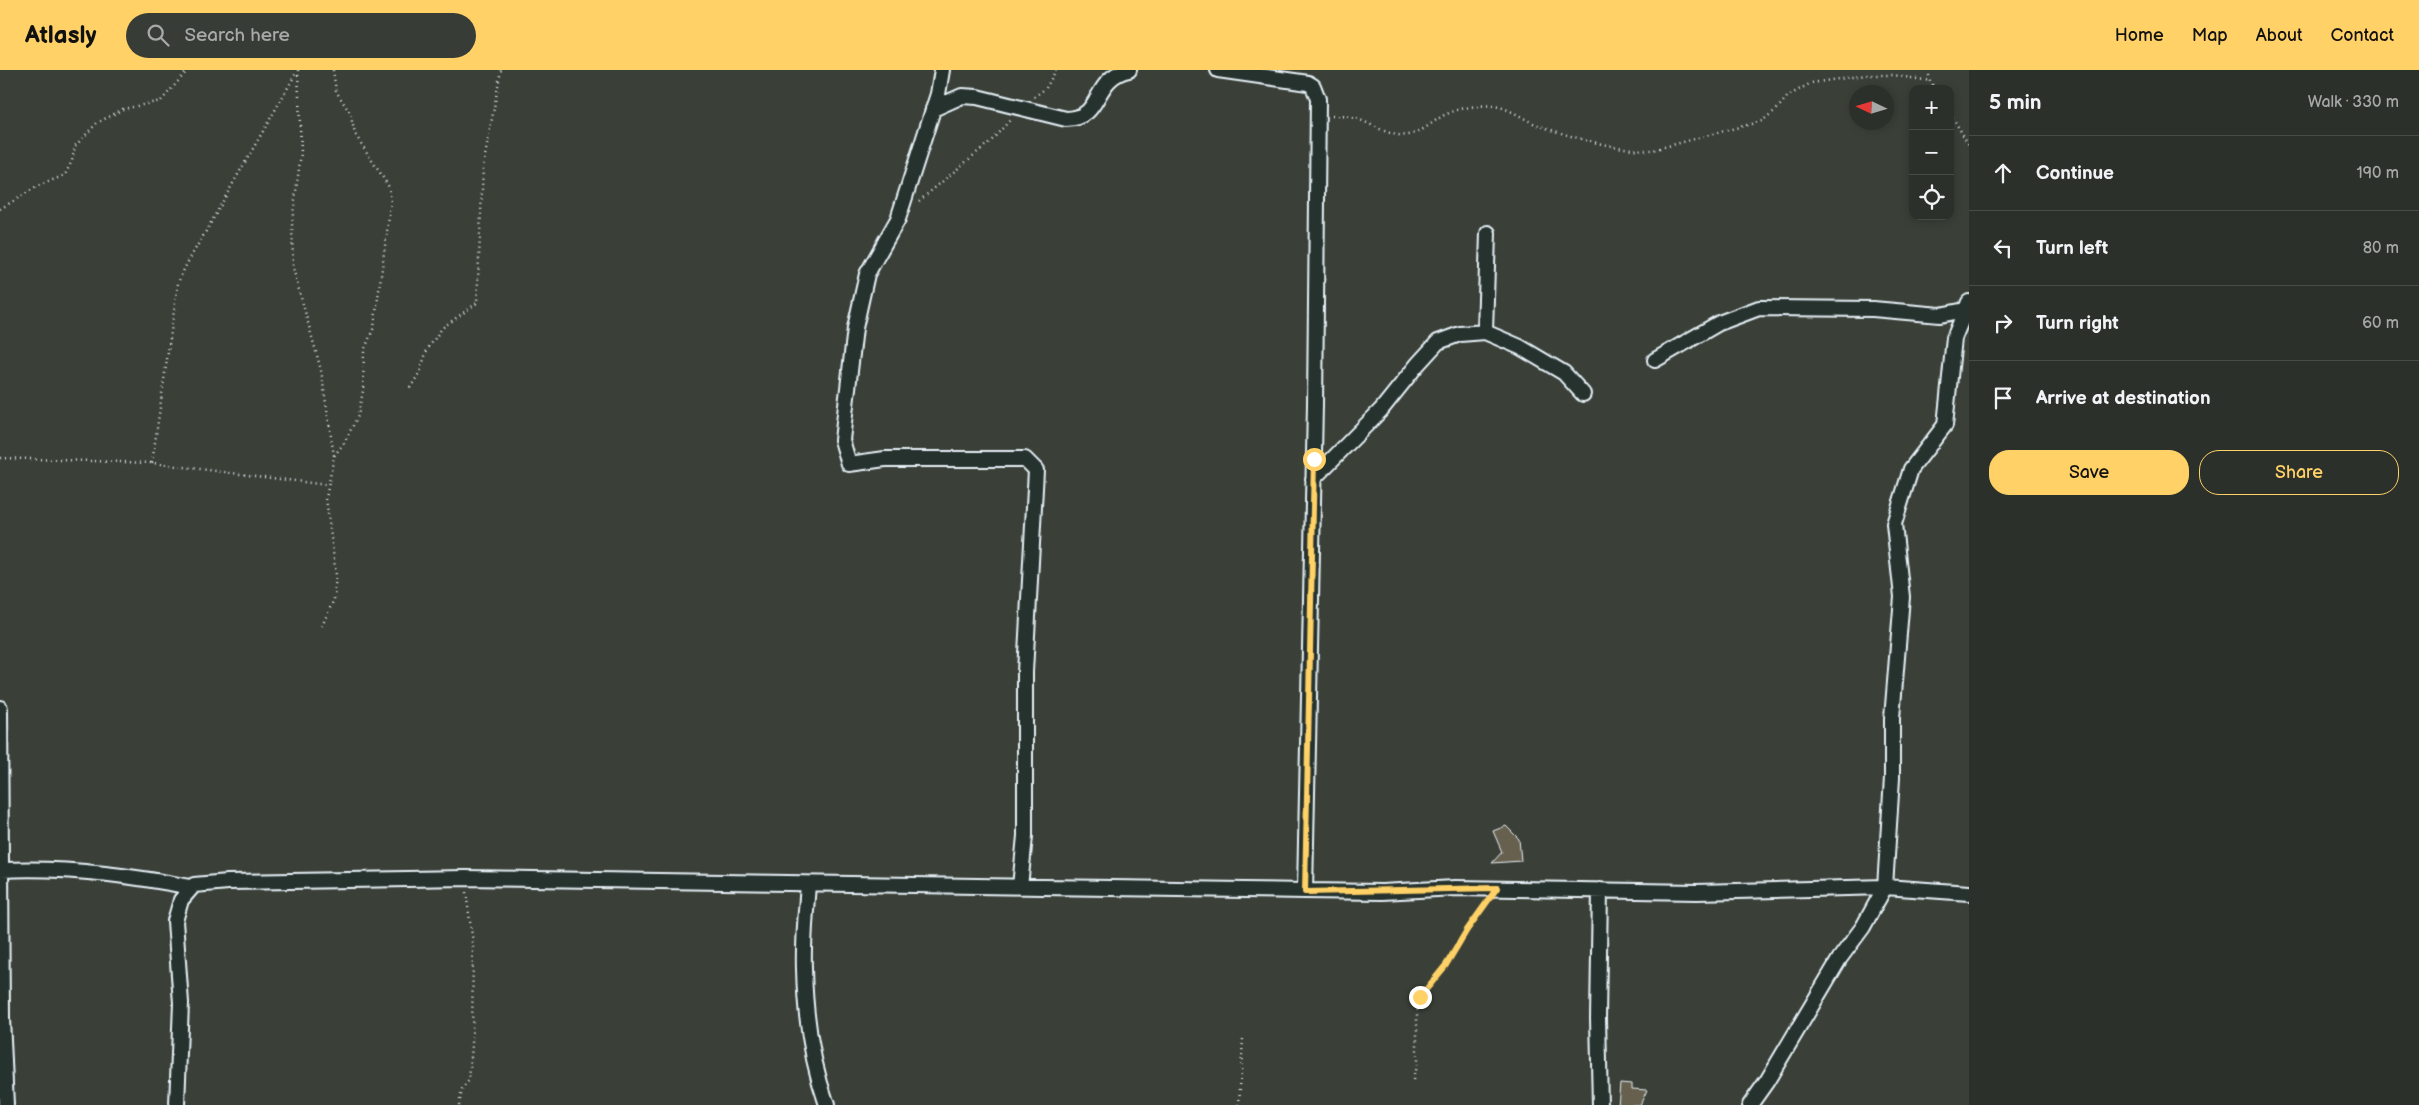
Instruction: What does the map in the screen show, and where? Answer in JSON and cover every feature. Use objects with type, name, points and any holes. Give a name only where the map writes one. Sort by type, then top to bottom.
[{"type":"street","points":[[942,70],[898,219],[867,274],[855,328],[842,440],[849,464],[885,459],[1025,459],[1036,470],[1024,672],[1025,836],[1020,887]]},
{"type":"street","points":[[932,109],[962,96],[992,100],[1066,119],[1078,119],[1090,111],[1105,83],[1116,73],[1129,70]]},
{"type":"street","points":[[1218,70],[1308,83],[1313,86],[1318,99],[1305,892]]},
{"type":"street","points":[[1485,332],[1488,233]]},
{"type":"street","points":[[1655,360],[1719,323],[1759,308],[1874,309],[1940,314],[1967,306]]},
{"type":"street","points":[[1750,1105],[1767,1081],[1840,958],[1864,927],[1885,887],[1892,778],[1892,718],[1902,597],[1894,524],[1911,469],[1945,425],[1954,338],[1967,306]]},
{"type":"street","points":[[1313,479],[1382,410],[1417,365],[1438,342],[1460,334],[1485,332],[1520,347],[1564,373],[1584,394]]},
{"type":"street","points":[[0,708],[1,1020],[6,1105]]},
{"type":"street","points":[[2,870],[65,870],[190,887],[228,882],[465,878],[1305,892],[1497,888],[1697,892],[1885,887],[1969,893]]},
{"type":"street","points":[[808,884],[805,987],[816,1070],[827,1105]]},
{"type":"street","points":[[177,1105],[181,1003],[175,921],[178,907],[190,887]]},
{"type":"street","points":[[1600,890],[1598,1018],[1600,1105]]},
{"type":"path","points":[[0,210],[38,186],[65,175],[72,162],[75,146],[97,123],[122,109],[161,101],[188,70]]},
{"type":"path","points":[[333,70],[336,91],[350,113],[355,134],[389,187],[390,202],[374,327],[364,351],[363,391],[358,416],[344,443],[334,456]]},
{"type":"path","points":[[410,388],[420,372],[427,350],[442,328],[477,303],[483,167],[502,70]]},
{"type":"path","points":[[898,219],[992,140],[1021,108],[1046,88],[1056,70]]},
{"type":"path","points":[[1928,70],[1932,85]]},
{"type":"path","points":[[297,71],[301,153],[292,222],[293,268],[321,370],[334,456],[328,485],[326,511],[333,543],[336,575],[334,599],[322,626]]},
{"type":"path","points":[[152,463],[178,283],[186,263],[200,242],[231,184],[297,71]]},
{"type":"path","points":[[1332,116],[1353,118],[1395,135],[1409,135],[1426,128],[1443,116],[1474,106],[1490,105],[1518,113],[1535,124],[1564,134],[1639,151],[1653,150],[1762,121],[1777,109],[1788,96],[1811,83],[1866,75],[1893,75],[1930,81]]},
{"type":"path","points":[[1954,120],[1969,145]]},
{"type":"path","points":[[0,458],[152,463],[328,485]]},
{"type":"path","points":[[459,1105],[462,1090],[469,1080],[474,991],[473,943],[465,878]]},
{"type":"path","points":[[1413,1080],[1417,1060],[1417,1011],[1420,997],[1446,965],[1467,930],[1497,888]]},
{"type":"path","points":[[1239,1105],[1243,1038]]},
{"type":"building","points":[[1506,826],[1519,839],[1521,861],[1492,863],[1502,852],[1493,831]]},
{"type":"building","points":[[1620,1083],[1632,1084],[1632,1089],[1647,1090],[1640,1105],[1618,1105]]},
{"type":"route","points":[[1314,459],[1305,892],[1382,892],[1497,888],[1467,930],[1446,965],[1420,997]]}]
